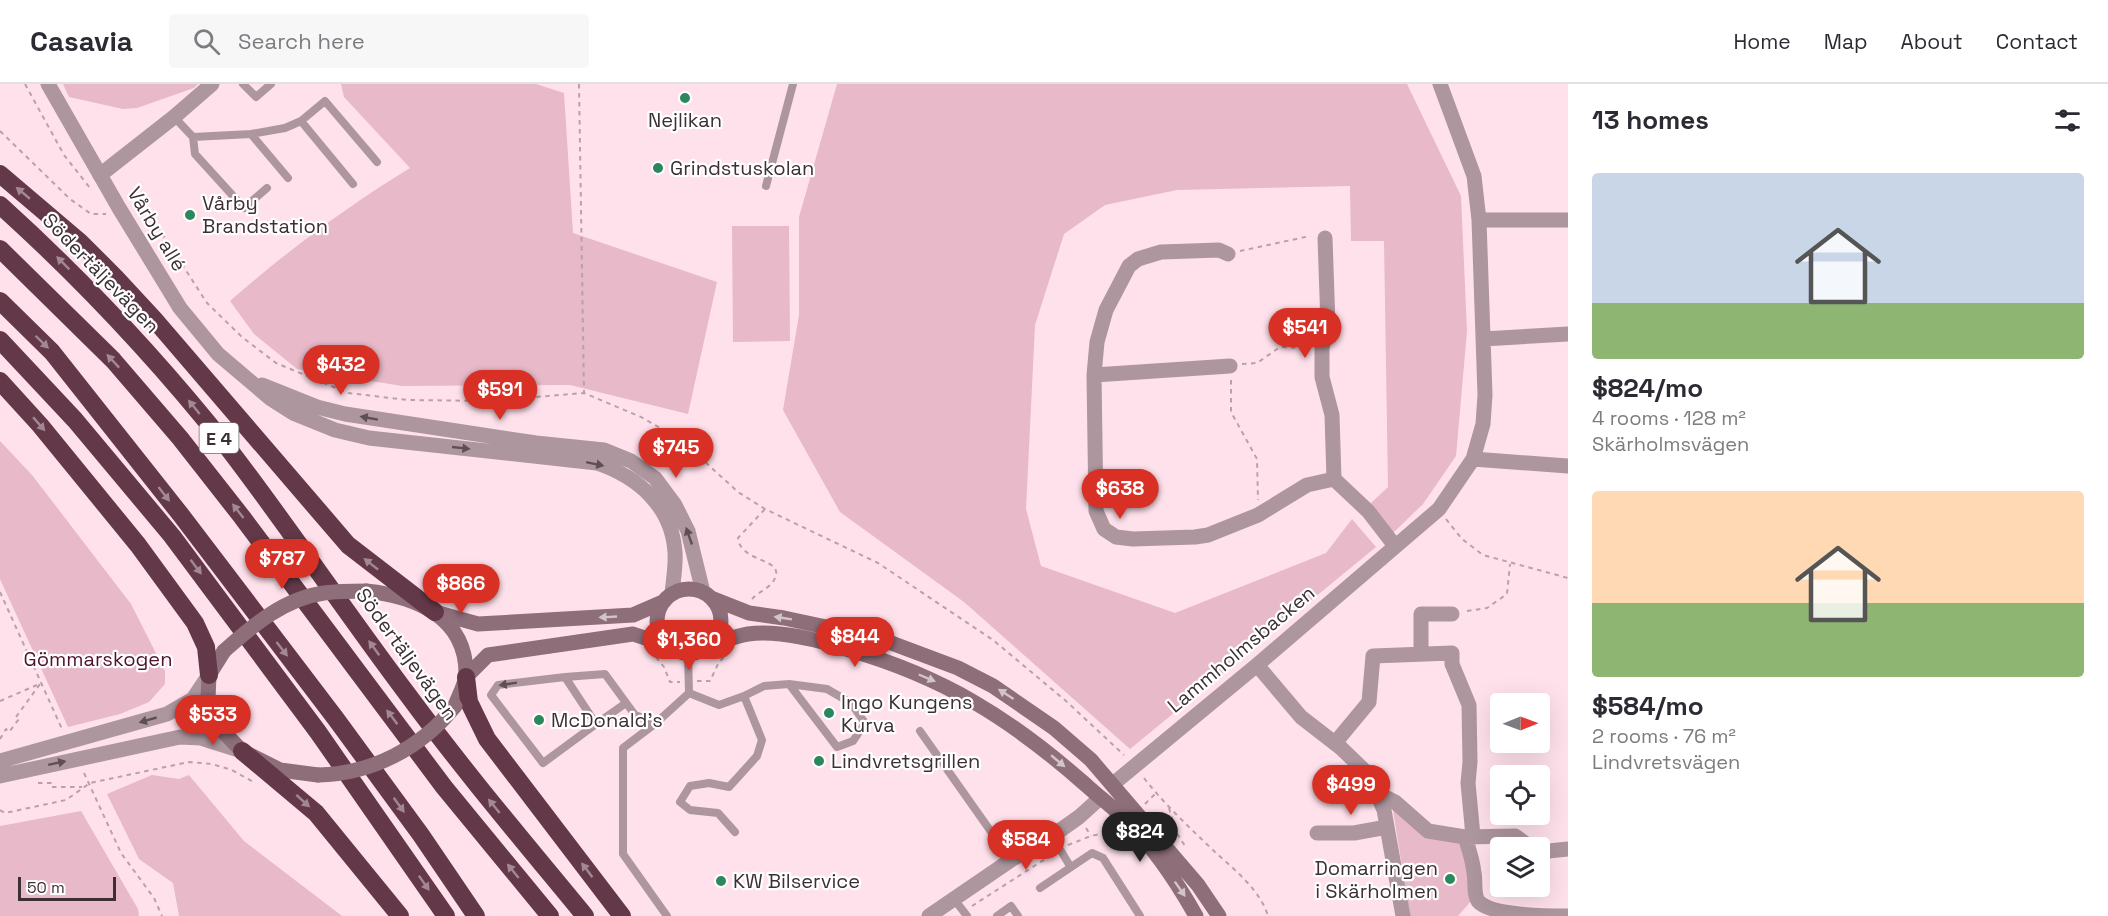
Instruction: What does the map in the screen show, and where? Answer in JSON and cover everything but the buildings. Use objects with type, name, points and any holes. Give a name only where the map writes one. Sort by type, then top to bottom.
[{"type":"highway","points":[[0,174],[80,242],[124,286],[348,546],[435,612]]},
{"type":"highway","name":"Södertäljevägen","points":[[0,205],[99,299],[185,396],[228,449],[455,757],[585,916]]},
{"type":"highway","points":[[0,249],[112,360],[180,438],[444,787],[550,916]]},
{"type":"highway","points":[[0,301],[52,352],[181,515],[336,719],[421,835],[476,916]]},
{"type":"highway","points":[[0,340],[75,420],[172,536],[311,723],[446,916]]},
{"type":"highway","points":[[0,381],[40,425],[138,545],[195,623],[206,647],[209,675]]},
{"type":"highway","points":[[466,677],[469,702],[487,739],[622,916]]},
{"type":"highway","points":[[242,751],[316,813],[400,916]]},
{"type":"main road","points":[[669,646],[633,634],[488,655],[466,677],[455,706],[442,722],[401,753],[354,772],[318,775],[280,770],[242,751],[215,723],[208,699],[209,675],[224,651],[252,626],[274,612],[299,600],[322,593],[366,591],[385,593],[409,600],[435,612],[478,624],[633,615],[682,590],[693,589],[749,614],[806,622],[878,638],[958,668],[993,686],[1054,728],[1091,760],[1198,885],[1219,916]]},
{"type":"main road","points":[[707,595],[717,605],[721,623],[719,632],[709,646]]},
{"type":"main road","points":[[668,598],[658,613],[658,625],[661,637],[678,652],[688,654],[699,652],[709,646],[748,634],[768,634],[829,644],[897,665],[966,696],[994,713],[1058,761],[1127,821],[1165,867],[1197,916]]},
{"type":"main road","points":[[435,612],[452,629],[462,646],[466,677]]},
{"type":"main road","points":[[1100,798],[1113,784]]},
{"type":"street","name":"Vårby allé","points":[[48,84],[118,208],[180,308],[218,354],[271,399],[293,413],[335,430],[387,441],[597,463],[623,473],[638,483],[648,494],[661,509],[668,523],[675,551],[668,598]]},
{"type":"street","points":[[100,175],[212,84]]},
{"type":"street","name":"Lammholmsbacken","points":[[1113,784],[1257,665],[1439,509],[1473,459],[1483,424],[1485,405],[1479,220],[1474,176],[1440,84]]},
{"type":"street","points":[[1479,220],[1568,220]]},
{"type":"street","points":[[1325,238],[1328,325],[1322,348],[1322,377],[1332,415],[1334,479],[1368,511],[1395,546]]},
{"type":"street","points":[[1228,254],[1219,250],[1161,252],[1138,259],[1129,266],[1106,310],[1096,342],[1094,375],[1096,511],[1104,529],[1116,537],[1133,539],[1208,535],[1258,515],[1307,485],[1334,479]]},
{"type":"street","points":[[1484,339],[1568,334]]},
{"type":"street","points":[[1094,375],[1230,366]]},
{"type":"street","name":"Vårby allé","points":[[251,380],[317,407],[345,414],[536,443],[604,450],[631,461],[655,478],[675,506],[688,531],[707,595]]},
{"type":"street","points":[[1473,459],[1568,466]]},
{"type":"street","points":[[1421,654],[1421,614],[1452,614]]},
{"type":"street","points":[[1335,743],[1369,702],[1373,656],[1452,653],[1452,664],[1469,705],[1469,837],[1475,894],[1479,902],[1490,908],[1518,916],[1568,916]]},
{"type":"street","points":[[1257,665],[1301,717],[1335,743],[1368,774],[1384,810],[1402,916]]},
{"type":"street","points":[[0,760],[167,714],[193,699],[209,675]]},
{"type":"street","points":[[0,776],[180,737],[201,738],[242,751]]},
{"type":"street","points":[[1375,792],[1395,802],[1428,831],[1469,837],[1516,837]]},
{"type":"street","points":[[930,916],[961,909],[1011,860],[1052,836],[1100,798]]},
{"type":"street","points":[[1317,833],[1354,833],[1387,827]]},
{"type":"street","points":[[1550,851],[1568,849]]},
{"type":"lane","points":[[243,84],[256,97],[271,84]]},
{"type":"lane","points":[[766,186],[793,84]]},
{"type":"lane","points":[[193,137],[251,134],[285,128],[301,121],[325,101],[377,162]]},
{"type":"lane","points":[[174,117],[193,137],[195,154],[244,208],[267,188]]},
{"type":"lane","points":[[301,121],[353,184]]},
{"type":"lane","points":[[251,134],[288,178]]},
{"type":"lane","points":[[667,916],[623,854],[623,748],[656,723],[689,693],[688,654]]},
{"type":"lane","points":[[626,703],[543,763],[491,695],[498,685],[605,674],[635,715],[656,723]]},
{"type":"lane","points":[[565,677],[596,724]]},
{"type":"lane","points":[[689,693],[720,705],[764,686],[789,684],[827,689],[851,703],[865,723],[853,741],[837,747],[789,684]]},
{"type":"lane","points":[[735,832],[718,813],[690,810],[680,802],[690,786],[709,783],[729,787],[757,756],[762,740],[744,696]]},
{"type":"lane","points":[[920,730],[1011,860]]},
{"type":"lane","points":[[1052,836],[1070,866]]},
{"type":"lane","points":[[1040,888],[1092,853],[1103,858],[1140,916]]},
{"type":"lane","points":[[997,916],[1011,906],[1018,916]]},
{"type":"path","points":[[25,84],[64,156],[95,196]]},
{"type":"path","points":[[579,84],[584,393]]},
{"type":"path","points":[[0,131],[70,199],[91,214],[104,215]]},
{"type":"path","points":[[118,208],[137,195],[207,303],[242,337],[276,363],[348,393],[420,400],[487,401],[584,393],[641,417],[681,440],[738,492],[765,509],[878,563],[993,640],[1066,701],[1135,765],[1168,806],[1245,880],[1265,906],[1268,916]]},
{"type":"path","points":[[1228,254],[1309,236],[1325,238]]},
{"type":"path","points":[[1258,515],[1257,459],[1231,412],[1230,366],[1257,363],[1280,347],[1322,348]]},
{"type":"path","points":[[749,614],[754,596],[773,583],[776,573],[775,568],[768,562],[744,552],[738,538],[765,509]]},
{"type":"path","points":[[1439,509],[1462,539],[1483,555],[1568,578]]},
{"type":"path","points":[[1452,614],[1487,608],[1507,594],[1510,563]]},
{"type":"path","points":[[0,592],[63,732]]},
{"type":"path","points":[[670,682],[710,681],[718,662],[726,654]]},
{"type":"path","points":[[0,701],[40,684]]},
{"type":"path","points":[[0,739],[6,729],[9,732],[20,719],[16,717],[40,684]]},
{"type":"path","points":[[0,810],[5,813],[66,800],[90,783],[189,762],[212,764],[232,770],[258,785]]},
{"type":"path","points":[[80,765],[121,853],[154,898],[162,916]]},
{"type":"path","points":[[34,783],[51,783],[51,787],[82,787]]},
{"type":"path","points":[[961,909],[1074,841],[1091,836],[1079,816]]},
{"type":"green space","points":[[63,84],[198,84],[194,88],[137,108],[123,109],[69,97]]},
{"type":"green space","points":[[341,84],[536,84],[564,93],[573,233],[717,282],[688,414],[570,385],[402,386],[297,369],[254,334],[230,301],[317,231],[410,168],[344,97]]},
{"type":"green space","points":[[837,84],[1407,84],[1461,196],[1467,331],[1456,456],[1423,504],[1393,533],[1371,503],[1388,487],[1384,241],[1351,241],[1350,186],[1177,190],[1105,205],[1064,234],[1035,325],[1026,509],[1041,566],[1175,613],[1326,553],[1352,519],[1376,547],[1130,749],[964,602],[840,512],[783,410],[799,315],[799,217]]},
{"type":"green space","points":[[732,226],[789,226],[790,341],[733,342]]},
{"type":"green space","name":"Gömmarskogen","points":[[0,441],[32,475],[131,604],[165,671],[165,684],[149,702],[120,714],[68,727],[0,579]]},
{"type":"green space","points":[[152,775],[179,779],[189,775],[244,841],[342,916],[179,916],[173,883],[139,859],[107,794]]},
{"type":"green space","points":[[1392,804],[1462,843],[1472,879],[1471,901],[1458,916],[1410,916]]},
{"type":"green space","points":[[81,811],[138,909],[139,916],[0,916],[0,826]]},
{"type":"place","name":"Nejlikan","points":[[685,98]]},
{"type":"place","name":"Grindstuskolan","points":[[658,168]]},
{"type":"place","name":"Vårby Brandstation","points":[[190,215]]},
{"type":"place","name":"Ingo Kungens Kurva","points":[[829,713]]},
{"type":"place","name":"McDonald's","points":[[539,720]]},
{"type":"place","name":"Lindvretsgrillen","points":[[819,761]]},
{"type":"place","name":"Domarringen i Skärholmen","points":[[1450,879]]},
{"type":"place","name":"KW Bilservice","points":[[721,881]]}]
